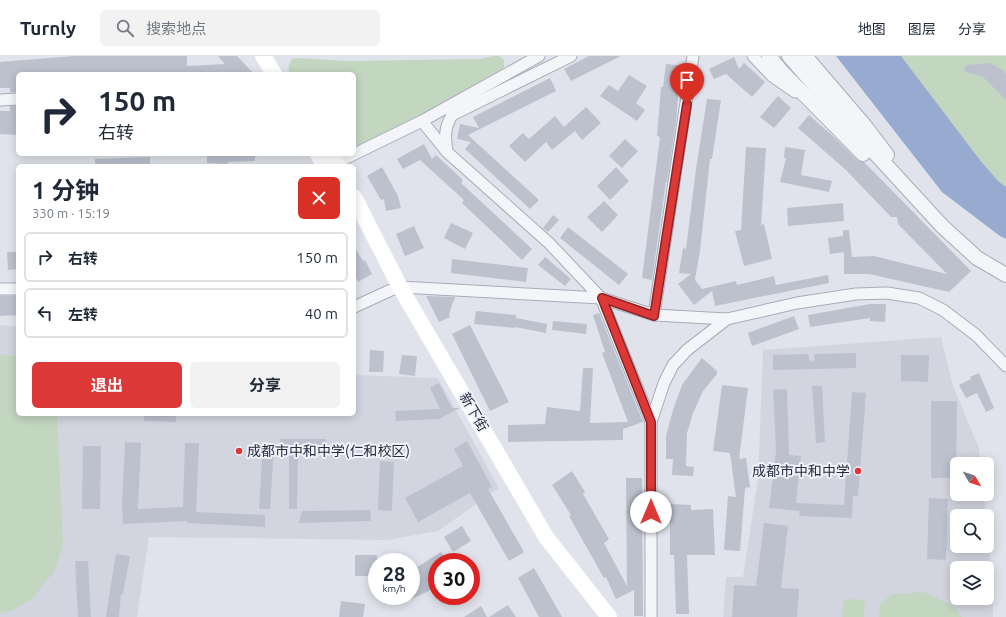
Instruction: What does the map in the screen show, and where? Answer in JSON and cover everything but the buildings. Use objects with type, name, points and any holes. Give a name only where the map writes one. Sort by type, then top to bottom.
[{"type":"main road","points":[[267,56],[275,72]]},
{"type":"main road","points":[[321,156],[332,163]]},
{"type":"main road","name":"新下街","points":[[356,201],[396,288],[539,541],[599,617]]},
{"type":"main road","name":"新下街","points":[[356,224],[546,537],[609,617]]},
{"type":"street","points":[[356,152],[422,122],[539,56]]},
{"type":"street","points":[[447,152],[445,137],[446,125],[452,115],[571,56]]},
{"type":"street","points":[[654,316],[693,56]]},
{"type":"street","points":[[753,56],[772,76],[817,108]]},
{"type":"street","points":[[769,56],[782,72],[864,155],[897,177]]},
{"type":"street","points":[[789,56],[851,127],[942,226],[977,258],[1006,275]]},
{"type":"street","points":[[805,56],[883,149],[891,160],[897,177]]},
{"type":"street","points":[[0,100],[16,99]]},
{"type":"street","points":[[422,122],[447,152],[549,243],[602,298],[651,422]]},
{"type":"street","points":[[332,163],[347,156]]},
{"type":"street","points":[[0,288],[16,289]]},
{"type":"street","points":[[356,306],[396,288],[602,298],[654,316],[727,319],[797,303],[856,294],[887,293],[919,298],[943,310],[976,335],[1006,366]]},
{"type":"street","points":[[651,617],[651,422],[664,383],[673,365],[686,350],[727,319]]},
{"type":"shaded area","name":"成都市中和中学(仁和校区)","points":[[0,325],[16,327],[16,416],[356,416],[356,375],[438,378],[499,488],[438,531],[388,540],[149,537],[137,617],[0,617]]},
{"type":"shaded area","name":"成都市中和中学","points":[[941,337],[953,386],[979,448],[980,457],[950,457],[950,501],[985,501],[985,509],[950,509],[950,553],[990,553],[990,561],[950,561],[950,605],[993,605],[993,617],[723,617],[726,577],[743,577],[758,479],[763,350]]},
{"type":"green space","points":[[499,56],[504,60],[504,67],[499,73],[356,150],[356,72],[290,72],[289,70],[289,65],[292,59],[297,58],[347,61],[479,59]]},
{"type":"green space","points":[[901,56],[1006,56],[1006,187],[998,181],[980,160]]},
{"type":"green space","points":[[0,355],[16,356],[16,416],[57,416],[63,544],[55,570],[33,598],[9,612],[0,613]]},
{"type":"green space","points":[[924,592],[953,606],[962,617],[879,617],[880,604],[892,594]]},
{"type":"green space","points":[[844,599],[865,600],[864,617],[842,617]]},
{"type":"water","points":[[836,56],[901,56],[980,160],[998,181],[1006,187],[1006,239],[942,192]]},
{"type":"place","name":"成都市中和中学(仁和校区)","points":[[239,451]]},
{"type":"place","name":"成都市中和中学","points":[[858,471]]},
{"type":"route","points":[[651,512],[651,422],[602,298],[654,316],[687,104]]}]
